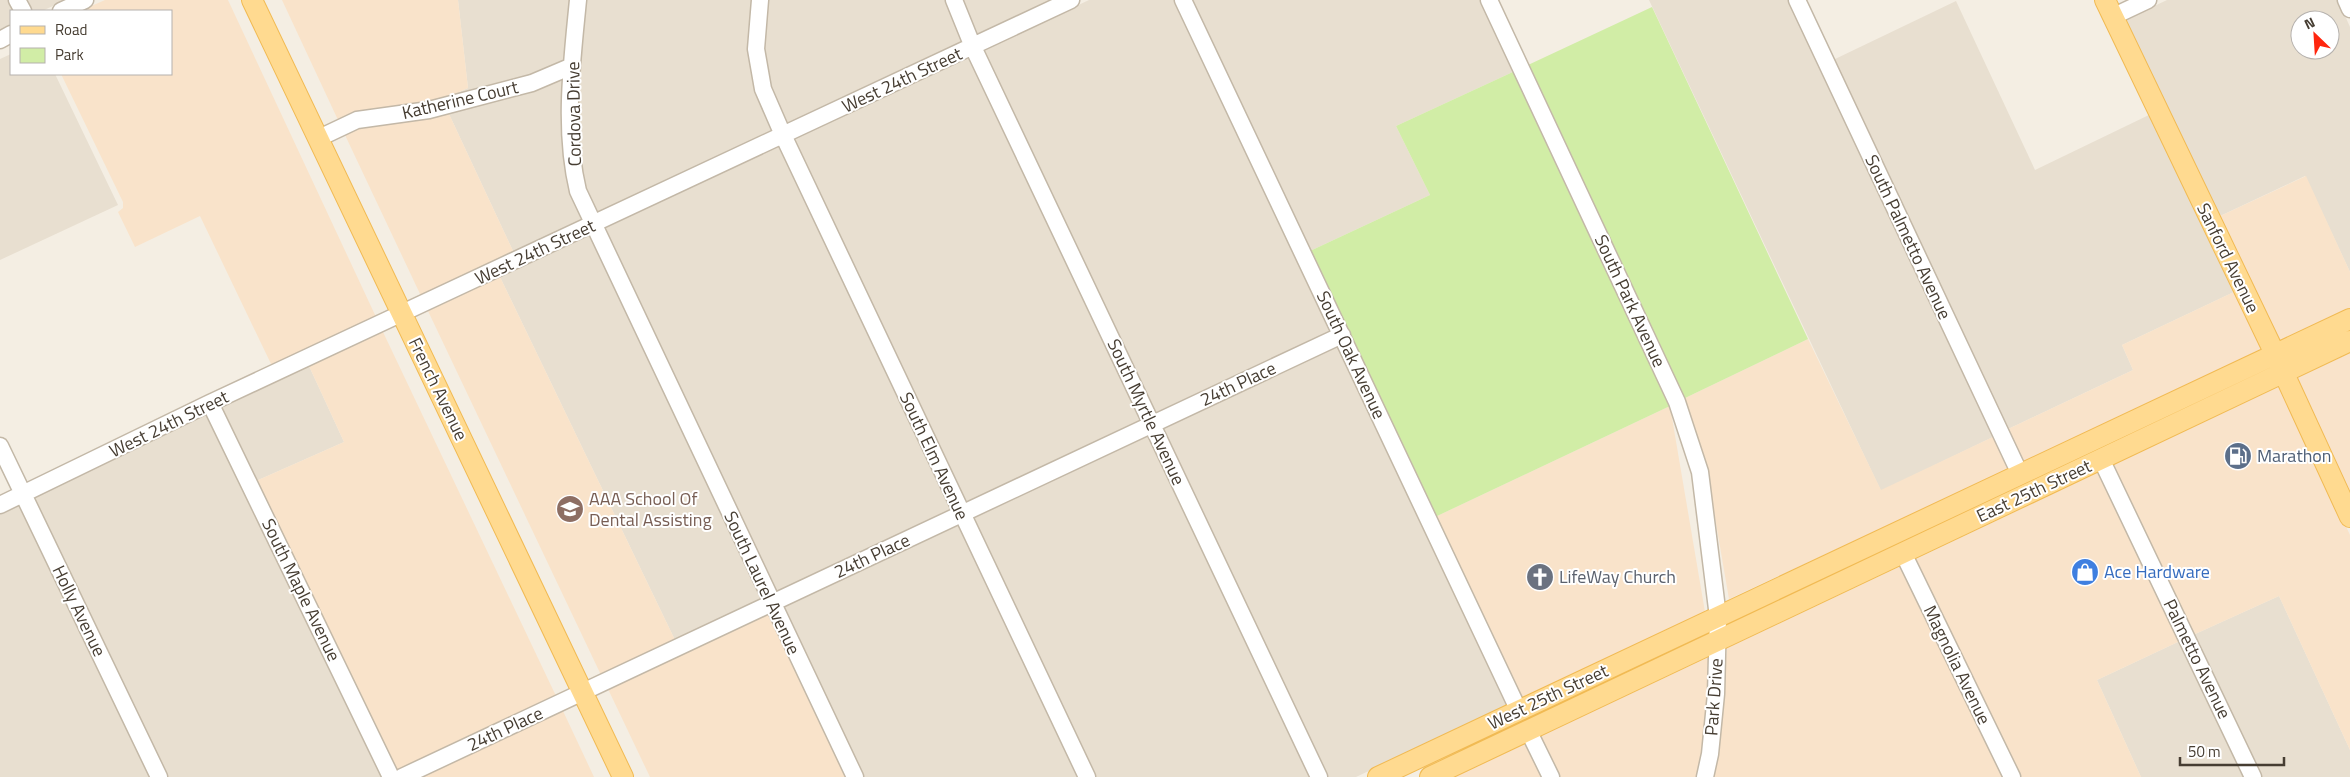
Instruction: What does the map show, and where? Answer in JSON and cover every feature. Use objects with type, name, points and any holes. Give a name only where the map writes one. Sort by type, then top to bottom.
[{"type":"main road","name":"French Avenue","points":[[252,0],[623,777]]},
{"type":"main road","name":"Sanford Avenue","points":[[2109,8],[2275,354],[2350,516]]},
{"type":"main road","name":"East 25th Street","points":[[1718,618],[2350,319]]},
{"type":"main road","name":"East 25th Street","points":[[1718,641],[2350,341]]},
{"type":"main road","points":[[1997,508],[2008,492],[2048,472],[2057,457]]},
{"type":"main road","name":"West 25th Street","points":[[1378,777],[1718,618]]},
{"type":"main road","name":"West 25th Street","points":[[1430,777],[1718,641]]},
{"type":"main road","points":[[1405,777],[1421,757]]},
{"type":"street","points":[[63,10],[85,0]]},
{"type":"street","name":"Cordova Drive","points":[[578,0],[572,66],[573,171],[578,191],[593,225]]},
{"type":"street","name":"South Elm Avenue","points":[[760,0],[756,49],[764,89],[783,135],[1087,777]]},
{"type":"street","name":"South Myrtle Avenue","points":[[954,0],[973,47],[1319,777]]},
{"type":"street","name":"West 24th Street","points":[[0,504],[1071,0]]},
{"type":"street","name":"South Oak Avenue","points":[[1184,0],[1519,711]]},
{"type":"street","name":"South Park Avenue","points":[[1489,0],[1680,410],[1700,472],[1711,544],[1718,618]]},
{"type":"street","name":"South Palmetto Avenue","points":[[1797,0],[2020,474]]},
{"type":"street","points":[[2109,8],[2148,0]]},
{"type":"street","points":[[2346,0],[2350,9]]},
{"type":"street","name":"Katherine Court","points":[[319,138],[357,120],[430,110],[532,82],[572,66]]},
{"type":"street","name":"South Laurel Avenue","points":[[593,225],[854,777]]},
{"type":"street","name":"24th Place","points":[[402,777],[1342,335]]},
{"type":"street","name":"South Maple Avenue","points":[[210,404],[391,777]]},
{"type":"street","name":"Holly Avenue","points":[[0,446],[159,777]]},
{"type":"street","name":"Palmetto Avenue","points":[[2101,459],[2253,777]]},
{"type":"street","name":"Magnolia Avenue","points":[[1903,553],[2012,777]]},
{"type":"street","name":"Park Drive","points":[[1705,777],[1715,703],[1718,618]]},
{"type":"street","points":[[1528,730],[1551,777]]},
{"type":"shaded area","points":[[0,0],[10,0],[15,10],[10,10],[10,26],[0,31]]},
{"type":"shaded area","points":[[25,0],[66,0],[44,10],[30,10]]},
{"type":"shaded area","points":[[105,0],[228,0],[376,317],[272,366],[200,216],[135,247],[118,212],[123,208],[123,202],[61,75],[172,75],[172,10],[82,10]]},
{"type":"shaded area","points":[[282,0],[458,0],[468,88],[448,97],[427,103],[355,112],[338,120]]},
{"type":"shaded area","points":[[458,0],[571,0],[565,60],[529,75],[448,97],[468,88]]},
{"type":"shaded area","points":[[586,0],[753,0],[773,131],[596,215],[585,189],[580,170],[578,120],[579,72],[581,71],[579,66]]},
{"type":"shaded area","points":[[768,0],[946,0],[963,42],[786,125],[770,87],[763,49]]},
{"type":"shaded area","points":[[962,0],[1052,0],[976,36]]},
{"type":"shaded area","points":[[1089,0],[1176,0],[1332,331],[1155,414],[982,51]]},
{"type":"shaded area","points":[[1191,0],[1481,0],[1515,71],[1396,126],[1430,195],[1310,251]]},
{"type":"shaded area","points":[[1649,0],[1789,0],[1995,436],[1881,491]]},
{"type":"shaded area","points":[[2167,0],[2338,0],[2350,27],[2350,272],[2305,176],[2218,217],[2123,21]]},
{"type":"shaded area","points":[[1956,1],[2035,170],[2151,114],[2236,291],[2122,345],[2133,370],[2006,430],[1833,60]]},
{"type":"shaded area","points":[[10,54],[10,75],[55,75],[118,205],[0,260],[0,59]]},
{"type":"shaded area","points":[[970,57],[1142,420],[964,504],[792,140]]},
{"type":"shaded area","points":[[564,78],[583,221],[514,253],[449,114],[535,90]]},
{"type":"shaded area","points":[[449,114],[514,253],[421,296],[345,135],[360,128]]},
{"type":"shaded area","points":[[780,146],[952,510],[775,593],[603,229]]},
{"type":"shaded area","points":[[2306,176],[2350,272],[2350,309],[2277,343],[2218,217]]},
{"type":"shaded area","points":[[590,235],[762,599],[675,640],[500,277]]},
{"type":"shaded area","points":[[500,277],[675,640],[601,675],[428,311]]},
{"type":"shaded area","points":[[2236,291],[2264,351],[2022,464],[2006,430],[2133,370],[2122,345]]},
{"type":"shaded area","points":[[383,332],[556,696],[396,771],[256,481],[344,442],[309,366]]},
{"type":"shaded area","points":[[1808,339],[1881,490],[1995,436],[2009,469],[1729,599],[1707,471],[1696,433],[1683,399]]},
{"type":"shaded area","points":[[1339,346],[1509,705],[1356,777],[1327,777],[1163,429]]},
{"type":"shaded area","points":[[2350,353],[2350,494],[2296,378]]},
{"type":"shaded area","points":[[309,366],[344,442],[256,481],[220,408]]},
{"type":"shaded area","points":[[2280,386],[2350,535],[2350,750],[2279,596],[2193,635],[2112,465]]},
{"type":"shaded area","points":[[1670,406],[1705,612],[1522,699],[1435,517]]},
{"type":"shaded area","points":[[207,414],[383,777],[167,777],[33,498]]},
{"type":"shaded area","points":[[1149,435],[1311,777],[1094,777],[972,519]]},
{"type":"shaded area","points":[[2098,472],[2180,641],[2097,680],[2141,777],[2020,777],[1914,560]]},
{"type":"shaded area","points":[[20,504],[151,777],[0,777],[0,513]]},
{"type":"shaded area","points":[[959,525],[1078,777],[863,777],[782,607]]},
{"type":"shaded area","points":[[1901,566],[2004,777],[1713,777],[1717,756],[1727,648]]},
{"type":"shaded area","points":[[2279,596],[2350,750],[2350,777],[2261,777],[2193,635]]},
{"type":"shaded area","points":[[769,613],[847,777],[650,777],[608,689]]},
{"type":"shaded area","points":[[2180,641],[2246,777],[2141,777],[2097,680]]},
{"type":"shaded area","points":[[1709,657],[1703,752],[1698,777],[1558,777],[1538,737]]},
{"type":"shaded area","points":[[563,711],[594,777],[421,777]]},
{"type":"shaded area","points":[[1528,742],[1545,777],[1454,777]]},
{"type":"green space","points":[[1652,7],[1808,339],[1683,399],[1528,65]]},
{"type":"green space","points":[[1515,71],[1670,406],[1435,517],[1310,251],[1430,195],[1396,126]]},
{"type":"place","name":"Marathon","points":[[2238,456]]},
{"type":"place","name":"AAA School Of Dental Assisting","points":[[570,509]]},
{"type":"place","name":"Ace Hardware","points":[[2085,572]]},
{"type":"place","name":"LifeWay Church","points":[[1540,577]]}]
